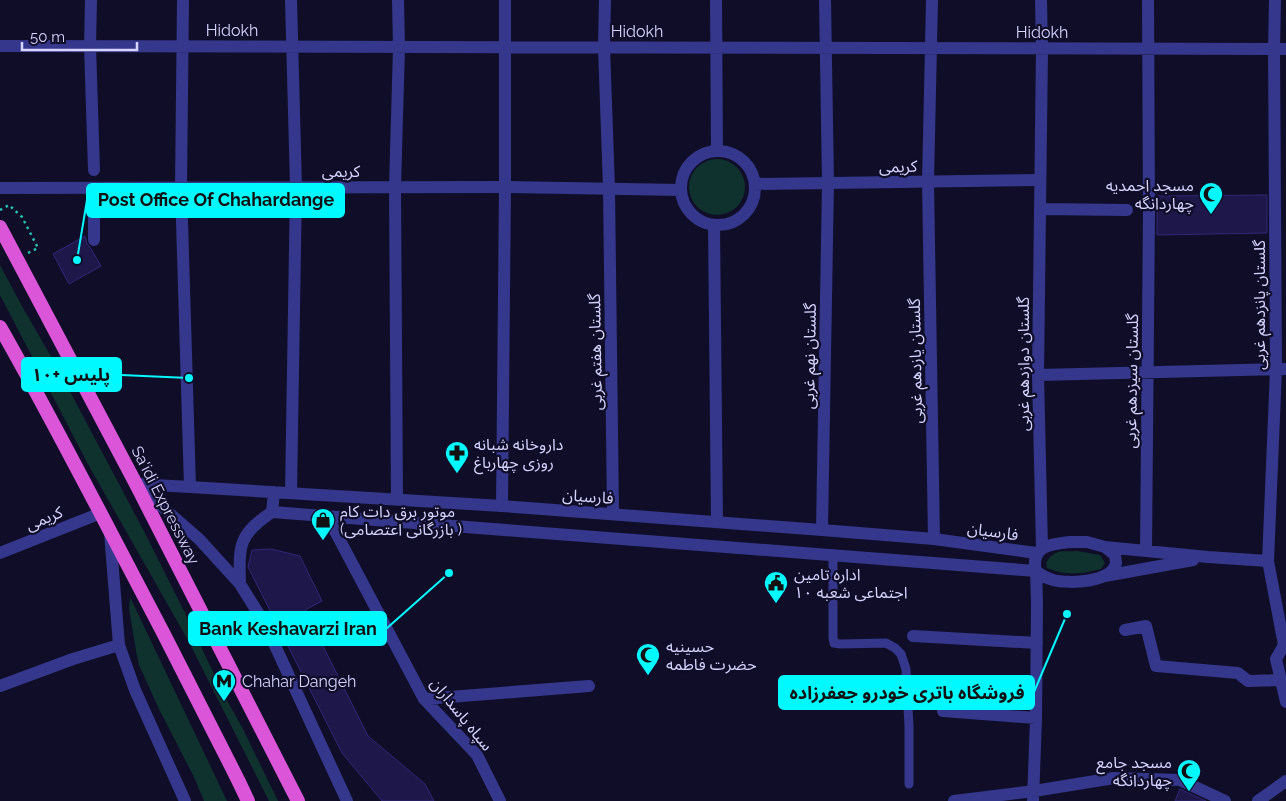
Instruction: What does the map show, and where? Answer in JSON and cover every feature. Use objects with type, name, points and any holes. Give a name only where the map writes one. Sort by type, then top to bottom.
[{"type":"highway","name":"Sa'idi Expressway","points":[[0,227],[136,484],[298,801]]},
{"type":"highway","points":[[0,327],[29,377],[110,530],[178,660],[248,801]]},
{"type":"street","points":[[91,0],[90,46],[94,170]]},
{"type":"street","points":[[183,0],[181,188],[190,486]]},
{"type":"street","points":[[291,0],[296,187],[291,493]]},
{"type":"street","points":[[397,499],[395,187],[399,47],[398,0]]},
{"type":"street","points":[[502,506],[505,0]]},
{"type":"street","name":"گلستان هفتم غربی","points":[[605,0],[604,47],[609,188],[613,514]]},
{"type":"street","points":[[716,0],[717,151]]},
{"type":"street","name":"گلستان نهم غربی","points":[[822,530],[828,183],[825,0]]},
{"type":"street","name":"گلستان یازدهم غربی","points":[[932,0],[928,182],[934,539]]},
{"type":"street","name":"گلستان دوازدهم غربی","points":[[1033,796],[1037,643],[1036,571],[1034,563],[1039,551],[1038,375],[1041,0]]},
{"type":"street","name":"گلستان سیزدهم غربی","points":[[1146,551],[1149,210],[1148,0]]},
{"type":"street","name":"گلستان پانزدهم غربی","points":[[1268,561],[1281,369],[1280,49],[1275,0]]},
{"type":"street","name":"Hidokh","points":[[0,46],[1280,49]]},
{"type":"street","points":[[717,151],[734,154],[744,161],[752,171],[755,184],[755,195],[751,205],[744,214],[736,221],[714,225],[702,221],[692,213],[684,202],[682,190],[683,177],[688,166],[698,157],[717,151]]},
{"type":"street","name":"کریمی","points":[[755,184],[1040,180]]},
{"type":"street","name":"کریمی","points":[[0,188],[505,187],[682,190]]},
{"type":"street","points":[[94,188],[94,240]]},
{"type":"street","points":[[1040,209],[1127,210]]},
{"type":"street","points":[[714,225],[716,522]]},
{"type":"street","points":[[1038,375],[1281,369]]},
{"type":"street","points":[[136,484],[199,539],[240,584],[265,624],[347,801]]},
{"type":"street","name":"فارسیان","points":[[136,484],[613,514],[934,539],[1039,551]]},
{"type":"street","points":[[272,512],[274,492]]},
{"type":"street","points":[[240,584],[240,552],[244,538],[257,522],[272,512],[1036,571],[1054,580],[1067,582],[1083,581],[1208,557]]},
{"type":"street","name":"کریمی","points":[[0,553],[101,513]]},
{"type":"street","name":"سپاه پاسداران","points":[[327,516],[424,700],[477,755],[500,801]]},
{"type":"street","points":[[110,530],[119,645],[135,690],[185,801]]},
{"type":"street","points":[[1039,551],[1056,543],[1087,542],[1105,547],[1268,561],[1285,646],[1276,660],[1286,702]]},
{"type":"street","points":[[1105,547],[1115,555],[1116,563],[1113,569],[1105,576]]},
{"type":"street","points":[[1037,602],[1054,580]]},
{"type":"street","points":[[1125,630],[1146,626],[1156,666],[1238,673],[1248,681],[1280,680]]},
{"type":"street","points":[[914,636],[1037,643]]},
{"type":"street","points":[[0,686],[73,659],[119,645]]},
{"type":"street","points":[[424,700],[589,686]]},
{"type":"street","points":[[943,711],[1036,718]]},
{"type":"street","points":[[954,801],[1033,796],[1114,778],[1180,780],[1225,801]]},
{"type":"street","points":[[1258,801],[1286,781]]},
{"type":"lane","points":[[832,554],[834,643],[886,644],[895,648],[901,654],[906,669],[909,726],[909,784]]},
{"type":"path","points":[[0,210],[9,205],[22,218],[38,248]]},
{"type":"green space","points":[[717,159],[728,161],[737,167],[743,176],[745,187],[743,198],[737,207],[728,213],[717,215],[706,213],[697,207],[691,198],[689,187],[691,176],[697,167],[706,161]]},
{"type":"green space","points":[[0,265],[56,365],[147,537],[278,801],[269,801],[189,642],[89,466],[0,295]]},
{"type":"green space","points":[[1077,551],[1100,555],[1105,563],[1101,569],[1080,573],[1061,572],[1047,568],[1046,563],[1055,553]]},
{"type":"green space","points":[[130,597],[227,801],[204,801],[194,777],[159,709],[139,665],[129,608]]},
{"type":"building","name":"مسجد احمدیه چهاردانگه","points":[[1267,195],[1267,233],[1157,235],[1157,196]]},
{"type":"building","points":[[85,236],[87,244],[101,266],[69,284],[53,254]]},
{"type":"building","points":[[271,549],[300,556],[322,601],[305,610],[368,736],[425,784],[434,801],[382,801],[342,753],[248,567],[252,550]]},
{"type":"building","points":[[1180,789],[1206,801],[1175,801]]},
{"type":"place","name":"مسجد احمدیه چهاردانگه","points":[[1211,215]]},
{"type":"place","name":"Post Office Of Chahardange","points":[[77,260]]},
{"type":"place","name":"پلیس +۱۰","points":[[189,378]]},
{"type":"place","name":"داروخانه شبانه روزی چهارباغ","points":[[457,474]]},
{"type":"place","name":"موتور برق دات کام (بازرگانی اعتصامی )","points":[[323,541]]},
{"type":"place","name":"Bank Keshavarzi Iran","points":[[449,573]]},
{"type":"place","name":"اداره تامین اجتماعی شعبه ۱۰","points":[[776,604]]},
{"type":"place","name":"فروشگاه باتری خودرو جعفرزاده","points":[[1067,614]]},
{"type":"place","name":"حسینیه حضرت فاطمه","points":[[648,676]]},
{"type":"place","name":"Chahar Dangeh","points":[[224,702]]},
{"type":"place","name":"مسجد جامع چهاردانگه","points":[[1189,792]]}]
